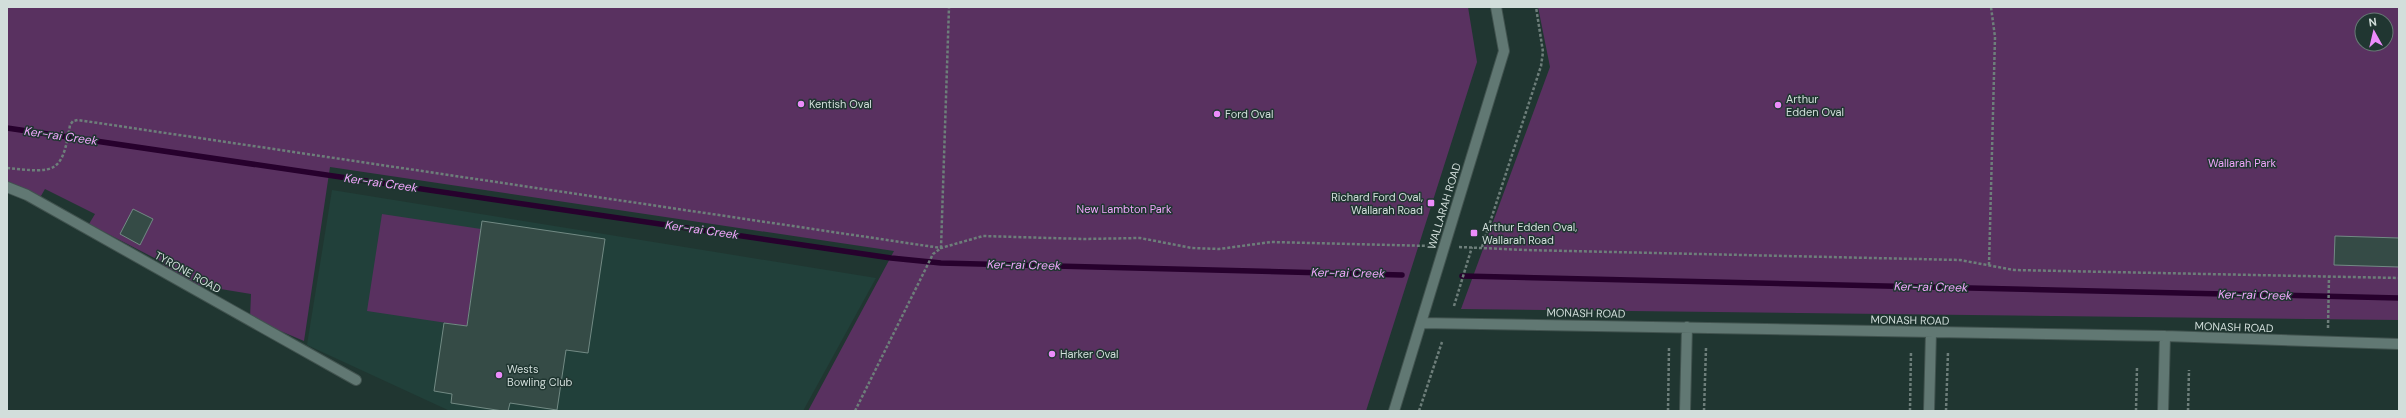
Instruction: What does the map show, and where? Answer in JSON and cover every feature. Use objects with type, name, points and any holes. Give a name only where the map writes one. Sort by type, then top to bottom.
[{"type":"street","name":"WALLARAH ROAD","points":[[1394,411],[1504,51],[1496,7]]},
{"type":"street","name":"TYRONE ROAD","points":[[7,186],[27,195],[356,380]]},
{"type":"street","name":"MONASH ROAD","points":[[1421,323],[2165,336],[2399,344]]},
{"type":"street","points":[[1685,411],[1688,327]]},
{"type":"street","points":[[1929,411],[1930,332]]},
{"type":"street","points":[[2163,411],[2165,336]]},
{"type":"path","points":[[941,248],[949,7]]},
{"type":"path","points":[[1482,247],[1541,66],[1543,52],[1536,7]]},
{"type":"path","points":[[1989,265],[1995,37],[1990,7]]},
{"type":"path","points":[[7,168],[54,168],[61,162],[66,147],[70,125],[73,121],[78,120],[941,248]]},
{"type":"path","points":[[855,411],[924,275],[932,254],[941,248],[983,236],[1084,239],[1140,238],[1192,248],[1219,249],[1271,242],[1291,241],[1482,247],[1525,250],[1960,260],[2014,270],[2399,278]]},
{"type":"path","points":[[1454,306],[1472,247]]},
{"type":"path","points":[[2329,276],[2329,309]]},
{"type":"path","points":[[1419,411],[1442,342]]},
{"type":"path","points":[[1668,411],[1669,348]]},
{"type":"path","points":[[1704,411],[1706,348]]},
{"type":"path","points":[[1910,411],[1911,351]]},
{"type":"path","points":[[1946,411],[1948,352]]},
{"type":"path","points":[[2136,411],[2137,367]]},
{"type":"path","points":[[2188,411],[2189,370]]},
{"type":"shaded area","points":[[332,190],[876,278],[803,411],[450,411],[307,345]]},
{"type":"green space","name":"New Lambton Park","points":[[7,7],[1468,7],[1477,62],[1366,411],[808,411],[894,251],[330,167],[304,341],[250,318],[251,294],[172,281],[159,273],[164,263],[89,224],[95,214],[45,189],[38,201],[7,189]]},
{"type":"green space","name":"Wallarah Park","points":[[1538,7],[2399,7],[2399,320],[1461,309],[1550,67]]},
{"type":"green space","points":[[382,214],[481,229],[467,326],[367,311]]},
{"type":"building","points":[[133,209],[153,219],[140,245],[120,234]]},
{"type":"building","points":[[482,221],[605,239],[588,353],[566,350],[557,410],[510,403],[508,411],[503,411],[451,403],[452,394],[434,391],[444,323],[467,326]]},
{"type":"building","points":[[2335,236],[2399,238],[2399,267],[2334,265]]},
{"type":"waterway","name":"Ker-rai Creek","points":[[7,128],[891,258],[941,263],[1402,275]]},
{"type":"waterway","name":"Ker-rai Creek","points":[[1462,276],[2399,298]]},
{"type":"place","name":"Kentish Oval","points":[[801,104]]},
{"type":"place","name":"Arthur Edden Oval","points":[[1778,105]]},
{"type":"place","name":"Ford Oval","points":[[1217,114]]},
{"type":"place","name":"Richard Ford Oval, Wallarah Road","points":[[1431,203]]},
{"type":"place","name":"Arthur Edden Oval, Wallarah Road","points":[[1474,233]]},
{"type":"place","name":"Harker Oval","points":[[1052,354]]},
{"type":"place","name":"Wests Bowling Club","points":[[499,375]]}]
